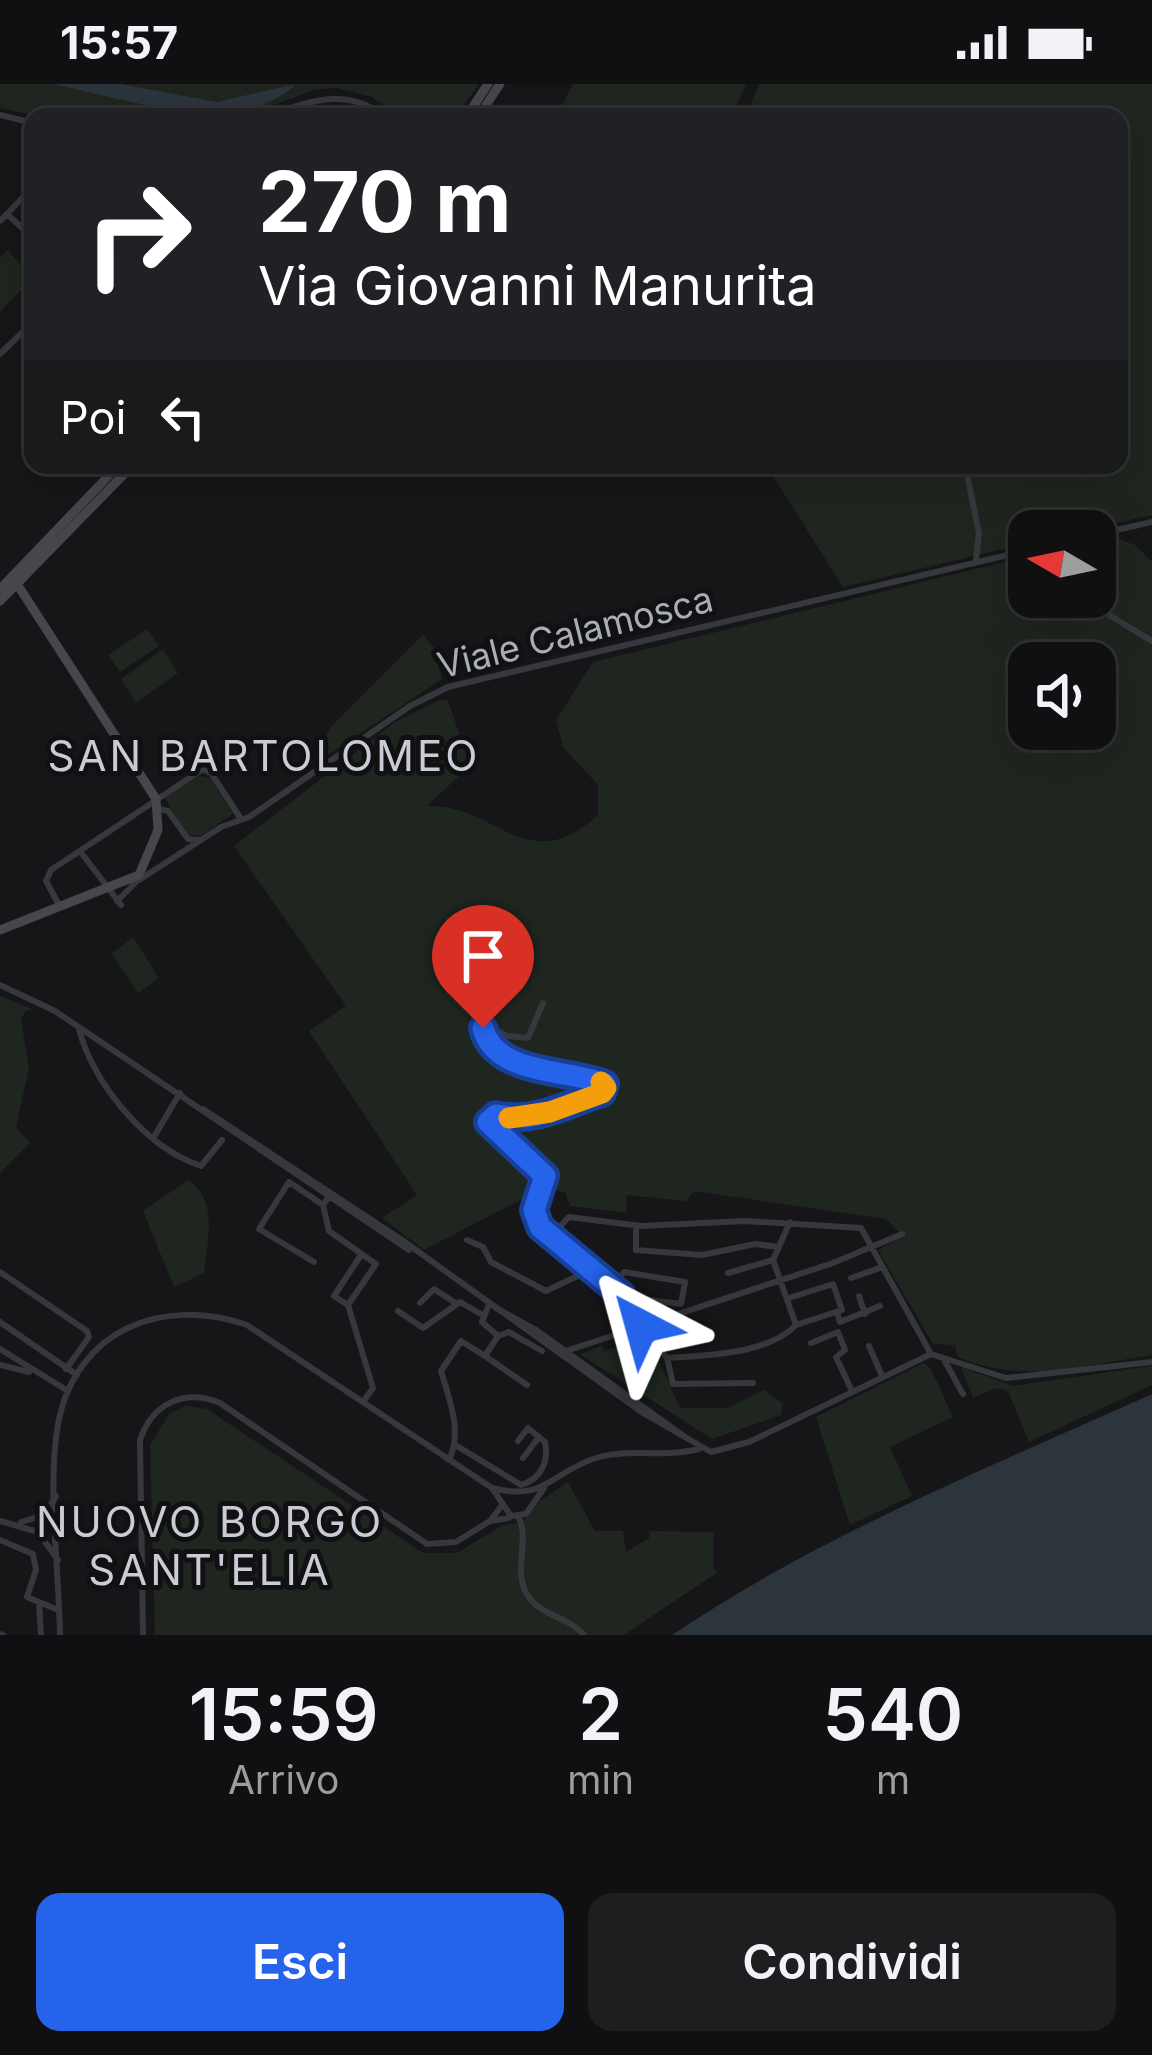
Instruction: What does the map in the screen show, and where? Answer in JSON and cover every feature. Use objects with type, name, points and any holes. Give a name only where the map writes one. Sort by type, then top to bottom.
[{"type":"street","points":[[295,108],[330,97],[362,101],[372,108]]},
{"type":"street","points":[[0,354],[24,331]]},
{"type":"street","points":[[0,589],[110,474]]},
{"type":"street","points":[[0,602],[10,577],[123,474]]},
{"type":"street","points":[[967,474],[979,533],[976,560]]},
{"type":"street","points":[[1116,530],[1152,522]]},
{"type":"street","name":"Viale Calamosca","points":[[103,887],[119,903],[132,881],[241,819],[410,706],[448,687],[1008,555]]},
{"type":"street","points":[[10,577],[157,804],[188,839],[202,840]]},
{"type":"street","points":[[1114,618],[1152,641]]},
{"type":"street","points":[[59,905],[47,885],[47,873],[206,770],[241,819]]},
{"type":"street","points":[[0,930],[103,887],[132,881],[152,849],[157,804]]},
{"type":"street","points":[[79,850],[103,887]]},
{"type":"street","points":[[0,985],[100,1041],[328,1198]]},
{"type":"street","points":[[543,1003],[528,1037],[501,1034],[489,1026],[483,1029],[496,1048],[545,1073],[595,1080],[606,1088],[550,1112],[489,1119],[490,1126],[545,1176],[534,1210],[550,1237],[622,1295],[684,1307]]},
{"type":"street","points":[[78,1027],[104,1090],[155,1135],[201,1166],[222,1140]]},
{"type":"street","points":[[92,1060],[100,1041]]},
{"type":"street","points":[[155,1135],[180,1093]]},
{"type":"street","points":[[203,1109],[292,1178],[415,1252],[701,1448]]},
{"type":"street","points":[[292,1178],[259,1229],[314,1262]]},
{"type":"street","points":[[328,1198],[329,1231],[376,1264],[349,1305]]},
{"type":"street","points":[[550,1237],[569,1217],[636,1225],[790,1222],[861,1228],[963,1394]]},
{"type":"street","points":[[790,1222],[773,1260],[796,1325]]},
{"type":"street","points":[[636,1225],[636,1250],[702,1255],[755,1244],[779,1247]]},
{"type":"street","points":[[562,1352],[684,1307],[873,1249],[902,1234]]},
{"type":"street","points":[[467,1240],[483,1247],[491,1262],[546,1291],[590,1270]]},
{"type":"street","points":[[361,1255],[334,1296],[349,1305],[373,1388],[363,1402]]},
{"type":"street","points":[[728,1274],[773,1260]]},
{"type":"street","points":[[851,1278],[883,1267]]},
{"type":"street","points":[[0,1272],[87,1330],[89,1337],[66,1369]]},
{"type":"street","points":[[610,1288],[625,1272],[685,1282],[684,1307]]},
{"type":"street","points":[[667,1358],[742,1349],[842,1310],[832,1284],[787,1298]]},
{"type":"street","points":[[420,1303],[434,1289],[481,1314]]},
{"type":"street","points":[[622,1295],[636,1327],[667,1358],[673,1384],[754,1383]]},
{"type":"street","points":[[859,1296],[865,1314]]},
{"type":"street","points":[[398,1312],[423,1328],[457,1304]]},
{"type":"street","points":[[481,1314],[493,1306]]},
{"type":"street","points":[[837,1312],[840,1322],[880,1306]]},
{"type":"street","points":[[60,1635],[57,1434],[68,1391],[98,1348],[143,1317],[203,1312],[247,1325],[492,1488],[517,1518],[525,1591],[542,1609],[571,1622],[584,1635]]},
{"type":"street","points":[[481,1314],[484,1327],[498,1336]]},
{"type":"street","points":[[0,1322],[76,1375]]},
{"type":"street","points":[[485,1356],[498,1336],[509,1332],[542,1351]]},
{"type":"street","points":[[811,1342],[838,1332],[845,1350],[836,1357],[852,1391]]},
{"type":"street","points":[[449,1460],[458,1448],[442,1371],[461,1341],[527,1385]]},
{"type":"street","points":[[869,1346],[882,1376]]},
{"type":"street","points":[[0,1349],[68,1391]]},
{"type":"street","points":[[562,1352],[689,1440]]},
{"type":"street","points":[[142,1635],[138,1452],[149,1419],[180,1398],[220,1403],[427,1544],[456,1542],[490,1521],[518,1494],[544,1488],[604,1456],[668,1457],[701,1448],[728,1450],[936,1355],[1020,1378],[1152,1362]]},
{"type":"street","points":[[0,1364],[39,1374]]},
{"type":"street","points":[[458,1448],[521,1485],[545,1465],[545,1442],[528,1428],[518,1441]]},
{"type":"street","points":[[668,1457],[679,1447],[671,1431]]},
{"type":"street","points":[[523,1458],[539,1437]]},
{"type":"street","points":[[492,1488],[518,1494],[530,1507]]},
{"type":"street","points":[[490,1521],[517,1518],[544,1488]]},
{"type":"street","points":[[38,1519],[57,1494]]},
{"type":"street","points":[[17,1523],[38,1519],[58,1526]]},
{"type":"street","points":[[0,1521],[38,1532],[59,1563]]},
{"type":"street","points":[[38,1532],[58,1526]]},
{"type":"street","points":[[0,1540],[35,1557],[27,1598],[60,1611]]},
{"type":"street","points":[[39,1603],[41,1635]]},
{"type":"shaded area","points":[[0,84],[479,84],[462,108],[387,108],[372,97],[336,88],[314,90],[265,108],[24,108],[24,113],[0,108]]},
{"type":"shaded area","points":[[52,84],[120,84],[217,102],[296,84],[271,101],[249,108],[144,105]]},
{"type":"shaded area","points":[[573,84],[746,84],[736,108],[561,108]]},
{"type":"shaded area","points":[[759,84],[1152,84],[1152,515],[1116,523],[1116,510],[1008,510],[1008,548],[843,587],[772,474],[1128,474],[1128,108],[749,108]]},
{"type":"shaded area","points":[[7,250],[24,268],[24,287],[0,312],[0,258]]},
{"type":"shaded area","points":[[1116,538],[1135,545],[1152,562],[1152,1355],[1030,1371],[958,1357],[955,1345],[933,1344],[878,1250],[903,1236],[886,1219],[694,1191],[686,1201],[626,1195],[627,1213],[570,1206],[565,1192],[543,1188],[424,1250],[382,1218],[417,1195],[309,1031],[346,1006],[234,846],[395,722],[442,699],[448,700],[470,766],[427,806],[452,808],[531,840],[551,841],[573,833],[598,815],[598,785],[563,747],[556,720],[593,662],[1008,561],[1008,618],[1116,618]]},
{"type":"shaded area","points":[[147,629],[159,646],[120,672],[108,655]]},
{"type":"shaded area","points":[[423,635],[434,648],[442,679],[304,771],[330,728]]},
{"type":"shaded area","points":[[163,649],[178,673],[136,703],[121,679]]},
{"type":"shaded area","points":[[199,776],[210,778],[233,814],[200,836],[187,835],[165,798]]},
{"type":"shaded area","points":[[133,937],[159,978],[138,993],[112,954]]},
{"type":"shaded area","points":[[0,996],[34,1010],[26,1011],[21,1020],[29,1068],[16,1127],[30,1143],[0,1173]]},
{"type":"shaded area","points":[[188,1180],[198,1188],[207,1210],[204,1273],[174,1287],[143,1211]]},
{"type":"shaded area","points":[[602,1346],[604,1351],[621,1346],[624,1354],[654,1349],[680,1408],[728,1408],[764,1390],[783,1403],[781,1415],[712,1439],[580,1354]]},
{"type":"shaded area","points":[[924,1363],[953,1417],[890,1447],[912,1496],[850,1525],[816,1417]]},
{"type":"shaded area","points":[[1152,1366],[1152,1385],[1029,1442],[1008,1391],[996,1388],[973,1398],[961,1367],[1013,1386]]},
{"type":"shaded area","points":[[1152,1394],[1152,1635],[672,1635],[847,1534]]},
{"type":"shaded area","points":[[186,1406],[207,1409],[423,1553],[457,1553],[501,1526],[523,1522],[540,1501],[568,1482],[595,1531],[623,1531],[626,1552],[649,1538],[650,1531],[714,1532],[713,1568],[718,1572],[624,1635],[155,1635],[150,1445],[169,1414]]},
{"type":"slow traffic","points":[[509,1118],[550,1112],[602,1093],[606,1088],[601,1082]]},
{"type":"district","name":"SAN BARTOLOMEO","points":[[264,755]]},
{"type":"district","name":"NUOVO BORGO SANT'ELIA","points":[[210,1545]]},
{"type":"route","points":[[483,1028],[496,1048],[545,1073],[605,1084],[602,1093],[550,1112],[519,1119],[496,1115],[488,1122],[542,1170],[547,1180],[534,1210],[540,1227],[622,1295],[632,1329],[641,1326]]}]
